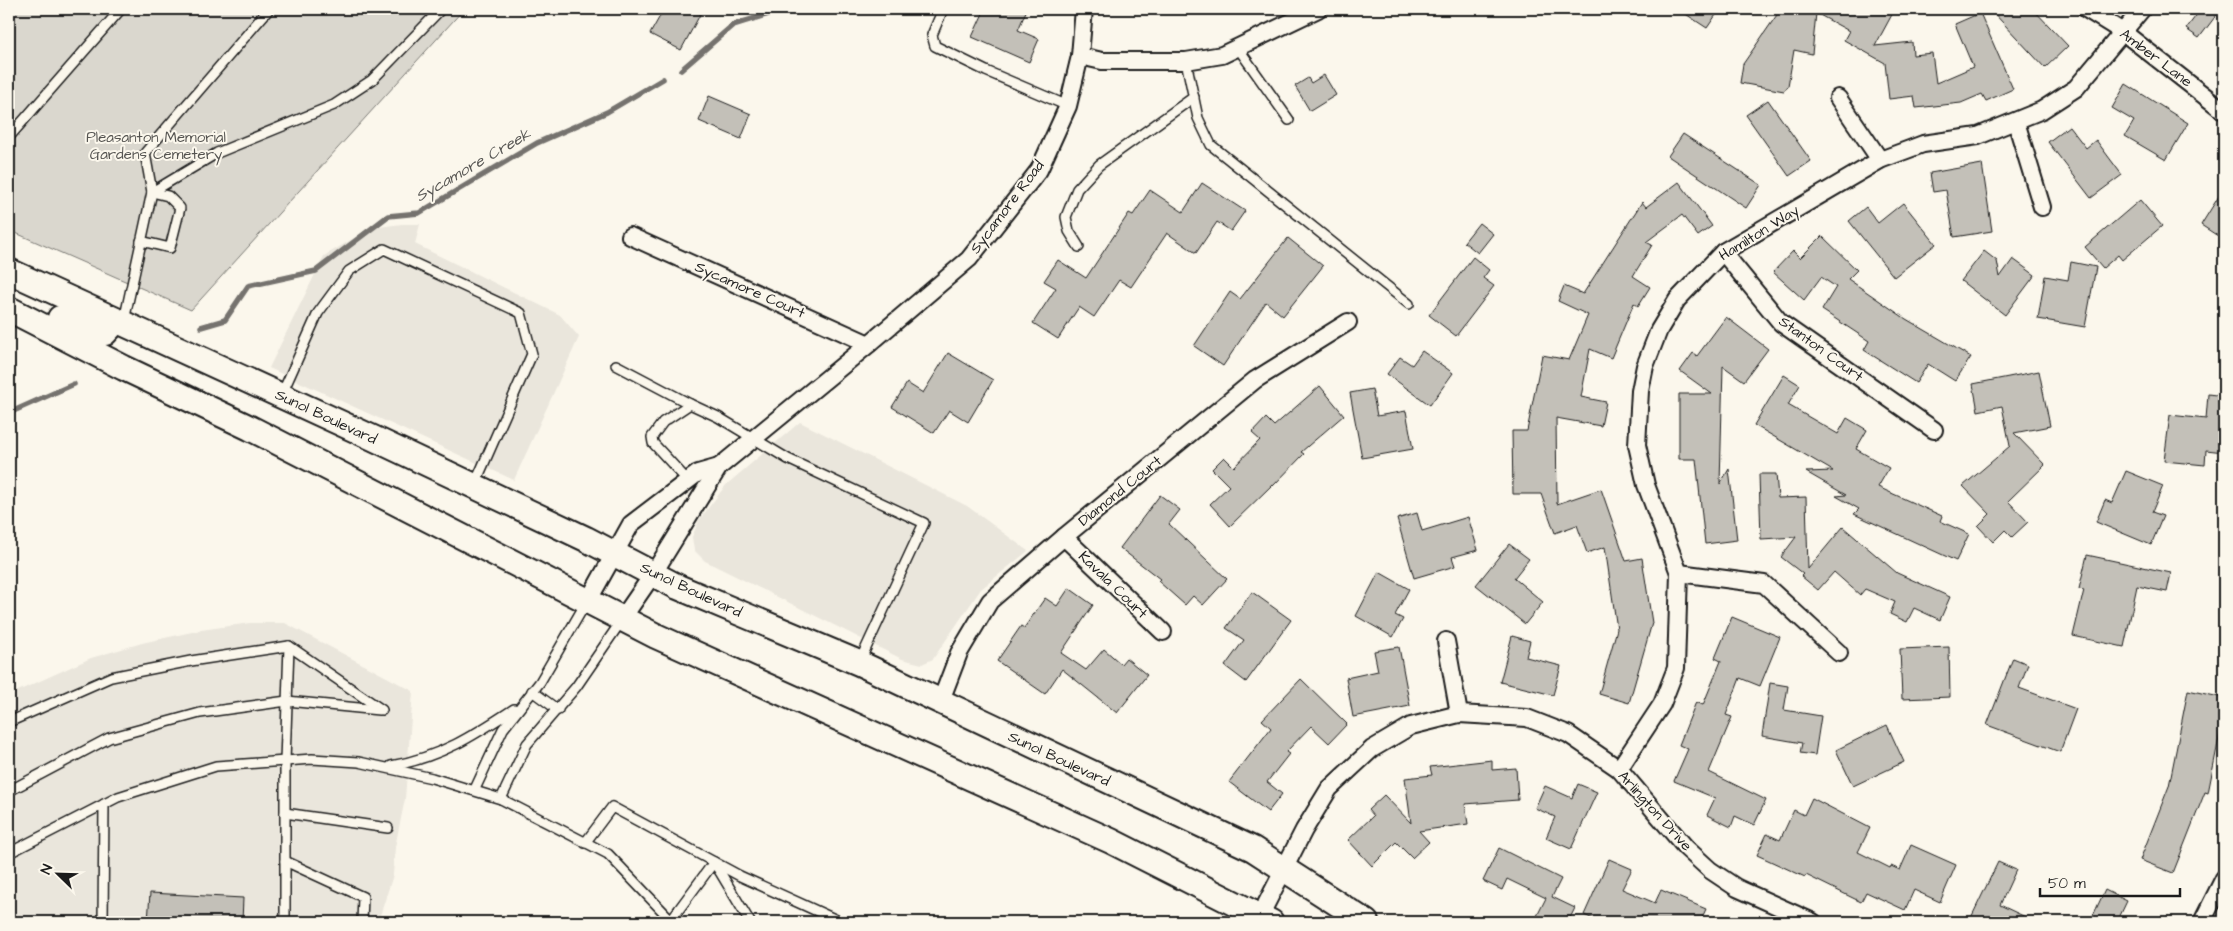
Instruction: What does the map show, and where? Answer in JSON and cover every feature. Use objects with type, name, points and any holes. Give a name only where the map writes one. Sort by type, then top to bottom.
[{"type":"main road","name":"Sunol Boulevard","points":[[9,271],[474,486],[615,554],[678,587],[859,663],[940,703],[1253,849],[1366,922]]},
{"type":"main road","points":[[9,293],[93,333],[105,334],[119,322]]},
{"type":"main road","points":[[9,309],[124,368],[250,428],[622,619],[1111,841],[1261,921]]},
{"type":"street","name":"Sycamore Road","points":[[622,619],[653,574],[719,467],[870,344],[969,259],[1039,170],[1068,106],[1080,56],[1084,9]]},
{"type":"street","points":[[1080,56],[1102,61],[1186,61],[1222,55],[1318,9]]},
{"type":"street","name":"Amber Lane","points":[[2086,9],[2123,32],[2224,111]]},
{"type":"street","name":"Hamilton Way","points":[[1619,769],[1662,704],[1676,668],[1679,573],[1644,477],[1637,445],[1640,391],[1646,366],[1659,330],[1677,300],[1723,252],[1880,160],[1923,144],[1978,136],[2042,110],[2076,88],[2142,9]]},
{"type":"street","points":[[1838,98],[1880,160]]},
{"type":"street","points":[[2016,122],[2042,208]]},
{"type":"street","name":"Sycamore Court","points":[[630,236],[870,344]]},
{"type":"street","name":"Stanton Court","points":[[1723,252],[1781,323],[1934,430]]},
{"type":"street","name":"Diamond Court","points":[[940,703],[959,653],[990,601],[1064,537],[1255,380],[1348,322]]},
{"type":"street","name":"Sycamore Road","points":[[588,601],[631,524],[698,473],[719,467]]},
{"type":"street","name":"Kavala Court","points":[[1064,537],[1163,632]]},
{"type":"street","points":[[1679,573],[1764,584],[1839,653]]},
{"type":"street","points":[[1446,641],[1460,714]]},
{"type":"street","name":"Arlington Drive","points":[[1261,921],[1284,869],[1329,790],[1372,748],[1411,726],[1460,714],[1527,718],[1568,734],[1619,769],[1686,848],[1710,870],[1737,888],[1813,922]]},
{"type":"street","points":[[2202,922],[2224,878]]},
{"type":"lane","points":[[9,137],[121,9]]},
{"type":"lane","points":[[119,322],[152,192],[144,153],[268,9]]},
{"type":"lane","points":[[152,192],[217,153],[334,105],[372,80],[441,9]]},
{"type":"lane","points":[[943,9],[932,35],[935,46],[986,71],[1068,106]]},
{"type":"lane","points":[[1238,48],[1288,120]]},
{"type":"lane","points":[[1186,61],[1198,118],[1211,145],[1409,304]]},
{"type":"lane","points":[[1079,247],[1069,231],[1066,217],[1077,189],[1099,165],[1194,97]]},
{"type":"lane","points":[[141,241],[170,248],[180,208],[168,196],[152,192]]},
{"type":"lane","points":[[281,396],[318,313],[349,271],[384,249],[521,313],[532,354],[474,486]]},
{"type":"lane","points":[[616,365],[718,417],[788,459],[924,523],[859,663]]},
{"type":"lane","points":[[688,480],[653,443],[652,437],[663,422],[690,404]]},
{"type":"lane","points":[[475,789],[503,729],[558,653],[588,601]]},
{"type":"lane","points":[[501,799],[527,744],[558,710],[622,619]]},
{"type":"lane","points":[[285,922],[285,761],[289,646]]},
{"type":"lane","points":[[9,722],[111,677],[191,661],[289,646],[382,710],[287,701],[200,714],[109,738],[9,791]]},
{"type":"lane","points":[[532,691],[558,710]]},
{"type":"lane","points":[[389,767],[417,762],[462,743],[520,706]]},
{"type":"lane","points":[[9,853],[118,797],[216,766],[312,759],[389,767],[475,789],[501,799],[608,854],[672,921],[714,862]]},
{"type":"lane","points":[[103,922],[104,804]]},
{"type":"lane","points":[[585,842],[612,807],[714,862],[841,922]]},
{"type":"lane","points":[[285,813],[388,828]]},
{"type":"lane","points":[[285,861],[363,897],[362,922]]},
{"type":"lane","points":[[714,862],[750,922]]},
{"type":"shaded area","points":[[420,224],[415,244],[560,315],[579,337],[514,480],[269,368],[324,256],[371,228]]},
{"type":"shaded area","points":[[800,422],[967,506],[1028,551],[981,589],[933,659],[922,664],[902,659],[705,561],[694,550],[692,537],[699,520],[726,485]]},
{"type":"shaded area","points":[[250,623],[285,623],[413,691],[405,799],[395,847],[393,875],[378,922],[9,922],[9,695],[91,658],[142,643],[201,630]]},
{"type":"green space","name":"Pleasanton Memorial Gardens Cemetery","points":[[9,9],[464,9],[191,310],[9,230]]},
{"type":"building","points":[[664,9],[703,9],[681,50],[650,34]]},
{"type":"building","points":[[985,9],[1027,9],[1018,30],[1039,39],[1029,62],[972,37]]},
{"type":"building","points":[[1678,9],[1720,9],[1707,28]]},
{"type":"building","points":[[1781,9],[1895,9],[1875,46],[1912,42],[1913,55],[1932,53],[1936,83],[1973,67],[1955,24],[1980,13],[2013,89],[1986,101],[1982,94],[1961,103],[1916,108],[1914,96],[1889,99],[1885,63],[1844,40],[1849,31],[1816,13],[1812,54],[1794,50],[1788,86],[1784,91],[1740,83],[1743,64]]},
{"type":"building","points":[[1990,9],[2033,9],[2068,46],[2045,68]]},
{"type":"building","points":[[2201,9],[2221,9],[2199,38],[2186,29]]},
{"type":"building","points":[[1324,75],[1336,95],[1310,111],[1295,86],[1308,78],[1311,83]]},
{"type":"building","points":[[2126,84],[2188,123],[2166,160],[2125,136],[2134,121],[2112,108]]},
{"type":"building","points":[[709,96],[751,114],[741,139],[699,121]]},
{"type":"building","points":[[1768,100],[1811,161],[1789,176],[1746,115]]},
{"type":"building","points":[[2069,126],[2086,148],[2096,140],[2122,175],[2091,198],[2048,142]]},
{"type":"building","points":[[1683,134],[1761,185],[1746,208],[1668,156]]},
{"type":"building","points":[[1982,164],[1992,231],[1954,237],[1946,190],[1933,192],[1930,173]]},
{"type":"building","points":[[1679,182],[1712,226],[1698,236],[1682,215],[1646,242],[1652,245],[1633,276],[1650,287],[1638,306],[1634,303],[1611,358],[1590,349],[1581,397],[1606,402],[1601,426],[1556,418],[1557,504],[1601,489],[1626,561],[1642,558],[1652,623],[1629,703],[1599,694],[1617,629],[1605,547],[1587,553],[1577,525],[1555,533],[1541,494],[1513,494],[1512,431],[1527,431],[1542,355],[1569,360],[1588,315],[1558,301],[1564,286],[1583,294],[1642,202],[1646,207]]},
{"type":"building","points":[[1202,183],[1245,211],[1231,231],[1217,222],[1196,253],[1167,233],[1131,287],[1119,280],[1094,317],[1079,307],[1058,339],[1033,323],[1056,288],[1044,281],[1058,260],[1086,278],[1129,213],[1133,215],[1150,190],[1183,212]]},
{"type":"building","points":[[2224,188],[2224,240],[2201,225]]},
{"type":"building","points":[[2140,200],[2162,226],[2122,260],[2118,255],[2103,268],[2085,247]]},
{"type":"building","points":[[1903,203],[1936,244],[1894,277],[1849,221],[1866,207],[1878,223]]},
{"type":"building","points":[[1479,223],[1493,234],[1478,253],[1464,242]]},
{"type":"building","points":[[1822,236],[1857,270],[1848,279],[1906,319],[1971,357],[1955,381],[1928,364],[1916,383],[1864,350],[1869,341],[1822,310],[1836,287],[1821,277],[1804,300],[1773,272],[1793,251],[1800,258]]},
{"type":"building","points":[[1288,238],[1323,266],[1283,316],[1266,302],[1223,366],[1194,346],[1230,292],[1240,299]]},
{"type":"building","points":[[1984,251],[1997,261],[2000,277],[2013,259],[2035,275],[2005,315],[1961,281]]},
{"type":"building","points":[[1473,257],[1489,270],[1483,278],[1494,286],[1456,336],[1429,315]]},
{"type":"building","points":[[2071,262],[2096,267],[2085,327],[2038,319],[2045,276],[2068,280]]},
{"type":"building","points":[[1726,317],[1768,349],[1744,381],[1723,366],[1720,484],[1729,469],[1737,540],[1705,544],[1696,459],[1679,459],[1679,394],[1712,394],[1680,371],[1693,353],[1697,356]]},
{"type":"building","points":[[1422,351],[1453,373],[1430,405],[1387,374],[1400,357],[1412,365]]},
{"type":"building","points":[[948,353],[993,380],[968,422],[949,410],[934,433],[892,407],[907,383],[923,393]]},
{"type":"building","points":[[2039,371],[2050,426],[2014,433],[2045,465],[2008,501],[2028,522],[2012,537],[2005,530],[1993,542],[1978,526],[1990,514],[1963,486],[2010,446],[2002,406],[1978,411],[1973,384]]},
{"type":"building","points":[[1784,375],[1800,385],[1788,405],[1838,434],[1847,418],[1867,430],[1856,449],[1889,468],[1878,487],[1942,516],[1940,521],[1969,534],[1956,561],[1854,514],[1859,509],[1836,496],[1846,495],[1806,472],[1833,471],[1754,425]]},
{"type":"building","points":[[1320,386],[1344,415],[1301,452],[1304,454],[1230,526],[1210,504],[1229,486],[1212,469],[1224,457],[1234,467],[1260,440],[1252,433],[1266,418],[1274,426]]},
{"type":"building","points":[[1372,389],[1377,416],[1406,411],[1413,449],[1362,458],[1350,393]]},
{"type":"building","points":[[2208,394],[2224,396],[2224,452],[2206,450],[2205,465],[2164,461],[2170,415],[2206,419]]},
{"type":"building","points":[[2126,471],[2163,486],[2152,512],[2163,516],[2151,545],[2096,522],[2105,500],[2112,503]]},
{"type":"building","points":[[1759,474],[1776,474],[1778,498],[1806,497],[1808,569],[1843,527],[1897,573],[1950,597],[1940,620],[1914,608],[1907,622],[1890,614],[1895,602],[1865,589],[1860,595],[1834,572],[1818,590],[1801,576],[1803,574],[1781,557],[1796,537],[1761,539]]},
{"type":"building","points":[[1160,495],[1180,510],[1169,524],[1227,579],[1203,605],[1193,596],[1185,605],[1158,581],[1160,579],[1120,548]]},
{"type":"building","points":[[1417,513],[1422,531],[1468,517],[1478,550],[1452,557],[1455,566],[1414,578],[1397,519]]},
{"type":"building","points":[[1509,544],[1529,559],[1514,578],[1543,602],[1525,624],[1476,585]]},
{"type":"building","points":[[2087,555],[2171,573],[2167,592],[2137,586],[2124,647],[2073,636],[2084,590],[2079,589]]},
{"type":"building","points":[[1379,572],[1409,589],[1395,615],[1403,619],[1393,637],[1356,616]]},
{"type":"building","points":[[1069,588],[1093,605],[1061,653],[1086,670],[1104,649],[1121,664],[1126,658],[1147,675],[1117,713],[1062,669],[1045,694],[997,661],[1021,626],[1024,628],[1045,598],[1057,606]]},
{"type":"building","points":[[1252,592],[1291,620],[1246,682],[1225,666],[1244,640],[1226,628]]},
{"type":"building","points":[[1732,617],[1780,637],[1760,686],[1740,678],[1726,715],[1732,717],[1709,772],[1766,800],[1754,825],[1735,816],[1731,827],[1707,815],[1715,798],[1674,781],[1688,749],[1679,745],[1696,702],[1703,705],[1721,661],[1715,658]]},
{"type":"building","points":[[1512,636],[1530,641],[1526,657],[1561,666],[1553,695],[1500,682]]},
{"type":"building","points":[[1399,647],[1410,706],[1353,717],[1346,678],[1378,671],[1374,651]]},
{"type":"building","points":[[1949,647],[1950,697],[1902,699],[1900,649]]},
{"type":"building","points":[[2013,658],[2028,664],[2019,688],[2076,709],[2060,752],[1987,725]]},
{"type":"building","points":[[1301,679],[1347,724],[1329,743],[1311,726],[1286,752],[1289,754],[1267,782],[1282,794],[1268,812],[1229,782],[1271,728],[1262,720]]},
{"type":"building","points":[[1770,683],[1788,686],[1784,710],[1821,716],[1815,755],[1800,753],[1802,743],[1762,736]]},
{"type":"building","points":[[2188,690],[2224,698],[2224,713],[2208,793],[2205,792],[2173,873],[2140,860],[2169,786]]},
{"type":"building","points":[[1887,725],[1904,762],[1853,786],[1836,750]]},
{"type":"building","points":[[1492,760],[1492,770],[1516,768],[1518,800],[1465,804],[1468,824],[1419,831],[1429,842],[1412,858],[1396,842],[1372,866],[1348,840],[1373,816],[1368,810],[1384,795],[1411,823],[1405,778],[1432,775],[1430,767]]},
{"type":"building","points":[[1578,784],[1597,792],[1571,849],[1546,838],[1555,817],[1535,808],[1545,786],[1572,798]]},
{"type":"building","points":[[1812,798],[1870,828],[1858,852],[1890,868],[1891,866],[1900,870],[1911,845],[1956,865],[1940,902],[1914,890],[1905,910],[1866,892],[1861,902],[1806,875],[1805,877],[1757,855],[1767,834],[1780,840],[1794,810],[1804,815]]},
{"type":"building","points":[[1499,848],[1561,879],[1552,897],[1575,908],[1568,922],[1534,922],[1546,898],[1507,879],[1502,890],[1483,881]]},
{"type":"building","points":[[1609,859],[1632,869],[1622,889],[1655,903],[1661,890],[1706,909],[1700,922],[1600,922],[1584,915]]},
{"type":"building","points":[[1998,862],[2016,870],[2000,905],[2036,922],[1969,922]]},
{"type":"building","points":[[2105,890],[2127,901],[2117,922],[2090,922]]},
{"type":"building","points":[[150,893],[243,898],[242,922],[148,922]]},
{"type":"waterway","name":"Sycamore Creek","points":[[681,70],[733,25],[785,9]]},
{"type":"waterway","name":"Sycamore Creek","points":[[201,327],[225,320],[248,286],[316,271],[388,216],[419,213],[537,143],[607,112],[663,79]]},
{"type":"waterway","name":"Sycamore Creek","points":[[9,413],[74,384]]}]
